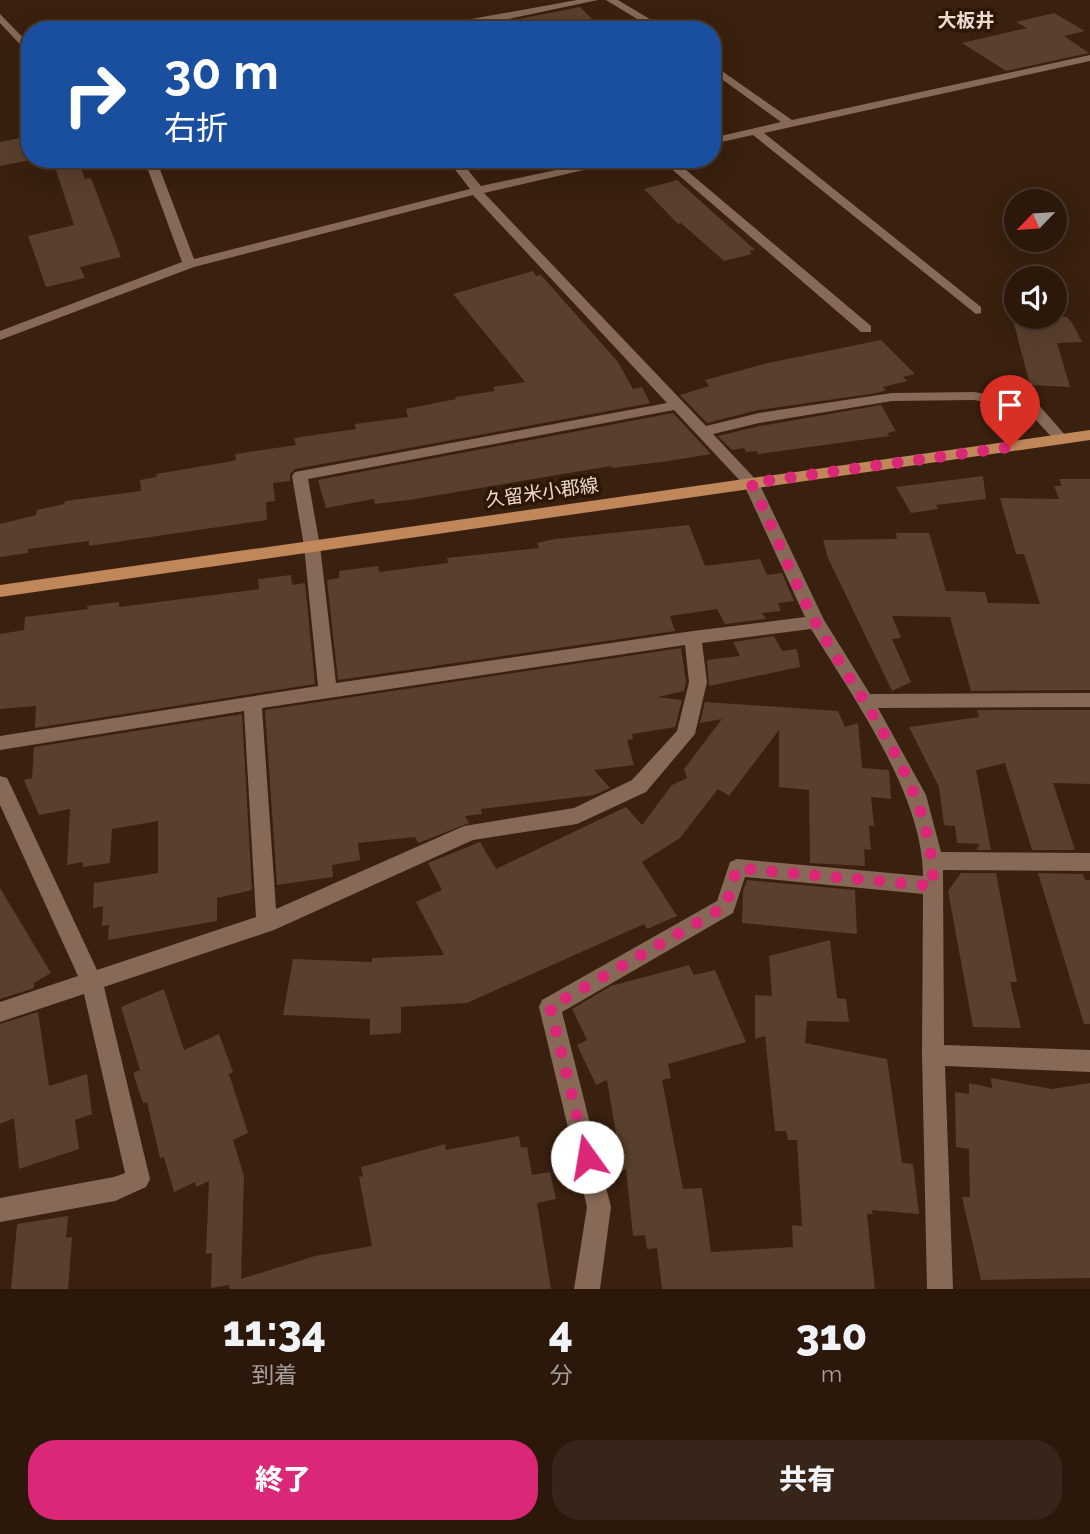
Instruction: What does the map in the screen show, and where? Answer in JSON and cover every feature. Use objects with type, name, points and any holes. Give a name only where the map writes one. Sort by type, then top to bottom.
[{"type":"main road","name":"久留米小郡線","points":[[0,591],[1090,435]]},
{"type":"street","points":[[477,21],[593,0]]},
{"type":"street","points":[[611,0],[647,21]]},
{"type":"street","points":[[0,17],[21,42]]},
{"type":"street","points":[[721,139],[1090,58]]},
{"type":"street","points":[[721,74],[789,123]]},
{"type":"street","points":[[755,131],[976,310]]},
{"type":"street","points":[[153,168],[189,264]]},
{"type":"street","points":[[460,168],[477,191],[751,483],[816,622],[865,701],[916,795],[933,861],[933,1055],[940,1289]]},
{"type":"street","points":[[0,336],[189,264],[477,191],[583,168]]},
{"type":"street","points":[[677,168],[866,329]]},
{"type":"street","points":[[703,432],[759,418],[892,397],[974,396],[1032,407],[1062,439]]},
{"type":"street","points":[[328,691],[312,546],[300,477],[678,405]]},
{"type":"street","points":[[0,743],[253,702],[693,637],[816,622]]},
{"type":"street","points":[[0,1012],[267,923],[471,832],[577,816],[639,786],[686,734],[698,682],[693,637]]},
{"type":"street","points":[[865,701],[1090,700]]},
{"type":"street","points":[[253,702],[267,923]]},
{"type":"street","points":[[0,784],[92,982],[138,1180],[115,1189],[0,1210]]},
{"type":"street","points":[[933,861],[1090,862]]},
{"type":"street","points":[[587,1289],[599,1207],[550,1007],[726,906],[737,868],[933,886]]},
{"type":"street","points":[[933,1055],[1090,1060]]},
{"type":"building","points":[[580,7],[594,21],[514,21]]},
{"type":"building","points":[[1054,13],[1085,31],[1064,36],[1089,53],[1006,71],[962,43],[1027,28],[1016,22]]},
{"type":"building","points":[[21,138],[21,162],[0,166],[0,142]]},
{"type":"building","points":[[81,168],[85,179],[91,178],[121,257],[80,267],[85,278],[46,287],[28,236],[74,225],[56,170]]},
{"type":"building","points":[[677,180],[755,250],[749,251],[752,254],[724,261],[681,223],[678,224],[644,189]]},
{"type":"building","points":[[533,271],[536,276],[541,275],[618,362],[633,389],[642,387],[650,403],[662,401],[295,469],[290,474],[290,481],[273,483],[275,501],[266,502],[267,520],[89,546],[89,541],[28,549],[28,553],[0,557],[0,524],[36,515],[37,510],[64,504],[65,501],[141,491],[140,480],[157,477],[156,474],[236,460],[235,454],[296,445],[294,438],[356,429],[355,424],[408,417],[406,409],[495,391],[493,387],[525,382],[453,294]]},
{"type":"building","points":[[1067,317],[1082,342],[1057,343],[1070,387],[1030,385],[1015,329],[1067,329]]},
{"type":"building","points":[[881,340],[915,374],[903,377],[907,381],[883,387],[886,390],[877,393],[758,410],[707,423],[680,395],[709,386],[705,380],[768,363]]},
{"type":"building","points":[[881,405],[896,431],[887,433],[890,436],[758,454],[757,451],[746,452],[744,448],[732,450],[718,436],[760,426]]},
{"type":"building","points":[[673,413],[711,454],[612,468],[611,466],[409,500],[375,504],[374,499],[326,508],[318,480]]},
{"type":"building","points":[[983,476],[986,499],[936,505],[938,509],[911,513],[896,487]]},
{"type":"building","points":[[1059,479],[1090,479],[1090,690],[971,691],[950,617],[892,616],[901,638],[892,639],[911,682],[892,691],[828,558],[823,540],[894,539],[897,538],[896,533],[929,533],[946,591],[985,592],[988,603],[1040,604],[1024,554],[1016,554],[1000,498],[1059,499],[1054,486],[1062,486]]},
{"type":"building","points":[[689,525],[705,566],[760,559],[767,575],[782,573],[794,601],[778,603],[781,611],[762,613],[766,619],[725,624],[717,609],[670,616],[675,631],[338,680],[327,580],[339,578],[339,571],[378,566],[379,572],[448,563],[447,558],[539,548],[537,543],[555,539]]},
{"type":"building","points":[[291,575],[292,585],[305,583],[315,684],[35,728],[36,706],[0,709],[0,634],[24,630],[25,617],[119,602],[119,607],[259,589],[258,579]]},
{"type":"building","points":[[774,636],[782,651],[797,649],[800,667],[709,686],[707,660],[740,656],[733,642]]},
{"type":"building","points":[[681,648],[686,682],[684,691],[657,697],[682,700],[675,727],[632,734],[633,739],[627,740],[634,765],[594,770],[610,788],[594,795],[481,809],[482,814],[465,816],[469,823],[418,843],[415,837],[358,843],[360,860],[332,865],[333,877],[277,885],[265,710]]},
{"type":"building","points":[[705,702],[838,711],[845,727],[858,723],[862,768],[889,770],[891,799],[871,797],[874,826],[869,826],[871,850],[864,849],[865,866],[810,863],[809,790],[779,787],[779,730],[729,796],[718,789],[680,838],[642,862],[677,916],[647,929],[644,924],[467,1003],[401,1007],[401,1033],[370,1035],[370,1019],[283,1015],[293,959],[372,962],[372,958],[444,955],[416,902],[442,890],[428,863],[480,842],[496,869],[626,807],[642,825],[672,785],[687,778],[684,769],[722,719],[700,723]]},
{"type":"building","points":[[977,710],[1090,710],[1090,784],[1053,783],[1075,850],[1032,850],[1005,763],[976,770],[991,850],[976,850],[980,844],[957,843],[955,826],[944,825],[939,787],[909,727],[979,717]]},
{"type":"building","points":[[242,714],[252,890],[217,898],[217,921],[108,940],[109,925],[102,926],[103,906],[93,908],[94,883],[158,873],[158,821],[112,829],[110,863],[83,867],[83,862],[67,865],[70,809],[39,815],[24,780],[32,778],[34,747]]},
{"type":"building","points":[[961,873],[996,873],[1017,982],[1010,982],[1021,1028],[973,1027],[948,891]]},
{"type":"building","points":[[1038,873],[1083,874],[1085,880],[1090,880],[1090,1024],[1084,1024]]},
{"type":"building","points":[[747,880],[855,890],[857,934],[742,923],[743,891]]},
{"type":"building","points":[[0,888],[51,973],[34,983],[34,988],[0,999]]},
{"type":"building","points":[[830,940],[837,998],[846,999],[849,1022],[807,1021],[805,1043],[887,1059],[902,1163],[913,1164],[919,1214],[872,1210],[873,1214],[867,1214],[875,1289],[662,1289],[657,1248],[647,1249],[645,1235],[633,1236],[626,1169],[622,1170],[607,1080],[596,1085],[577,1045],[587,1040],[572,1009],[611,986],[689,965],[694,975],[715,970],[746,1042],[668,1064],[671,1078],[662,1080],[683,1189],[702,1188],[711,1252],[793,1247],[792,1225],[802,1226],[797,1140],[788,1140],[786,1131],[775,1131],[765,1036],[755,1039],[755,995],[772,996],[769,956]]},
{"type":"building","points":[[164,989],[184,1050],[219,1034],[233,1072],[229,1074],[248,1133],[233,1140],[244,1176],[241,1279],[315,1256],[372,1246],[359,1177],[363,1176],[361,1167],[445,1144],[446,1150],[519,1136],[521,1148],[527,1147],[532,1175],[550,1172],[556,1199],[537,1203],[551,1289],[230,1289],[229,1285],[211,1288],[212,1253],[206,1254],[209,1181],[196,1187],[195,1182],[174,1192],[164,1157],[160,1158],[147,1102],[143,1103],[133,1073],[140,1070],[121,1007]]},
{"type":"building","points":[[38,1012],[49,1086],[87,1074],[92,1114],[75,1120],[79,1149],[19,1169],[14,1118],[0,1124],[0,1024]]},
{"type":"building","points":[[991,1078],[1052,1089],[1090,1083],[1090,1278],[981,1280],[962,1197],[970,1197],[969,1149],[956,1147],[955,1092],[969,1094],[969,1083],[992,1088]]},
{"type":"building","points":[[68,1216],[66,1238],[72,1237],[68,1289],[11,1289],[17,1224]]},
{"type":"district","name":"大板井","points":[[966,20]]},
{"type":"route","points":[[587,1157],[550,1007],[726,906],[737,868],[933,886],[933,861],[916,795],[865,701],[816,622],[751,483],[1010,447]]}]
